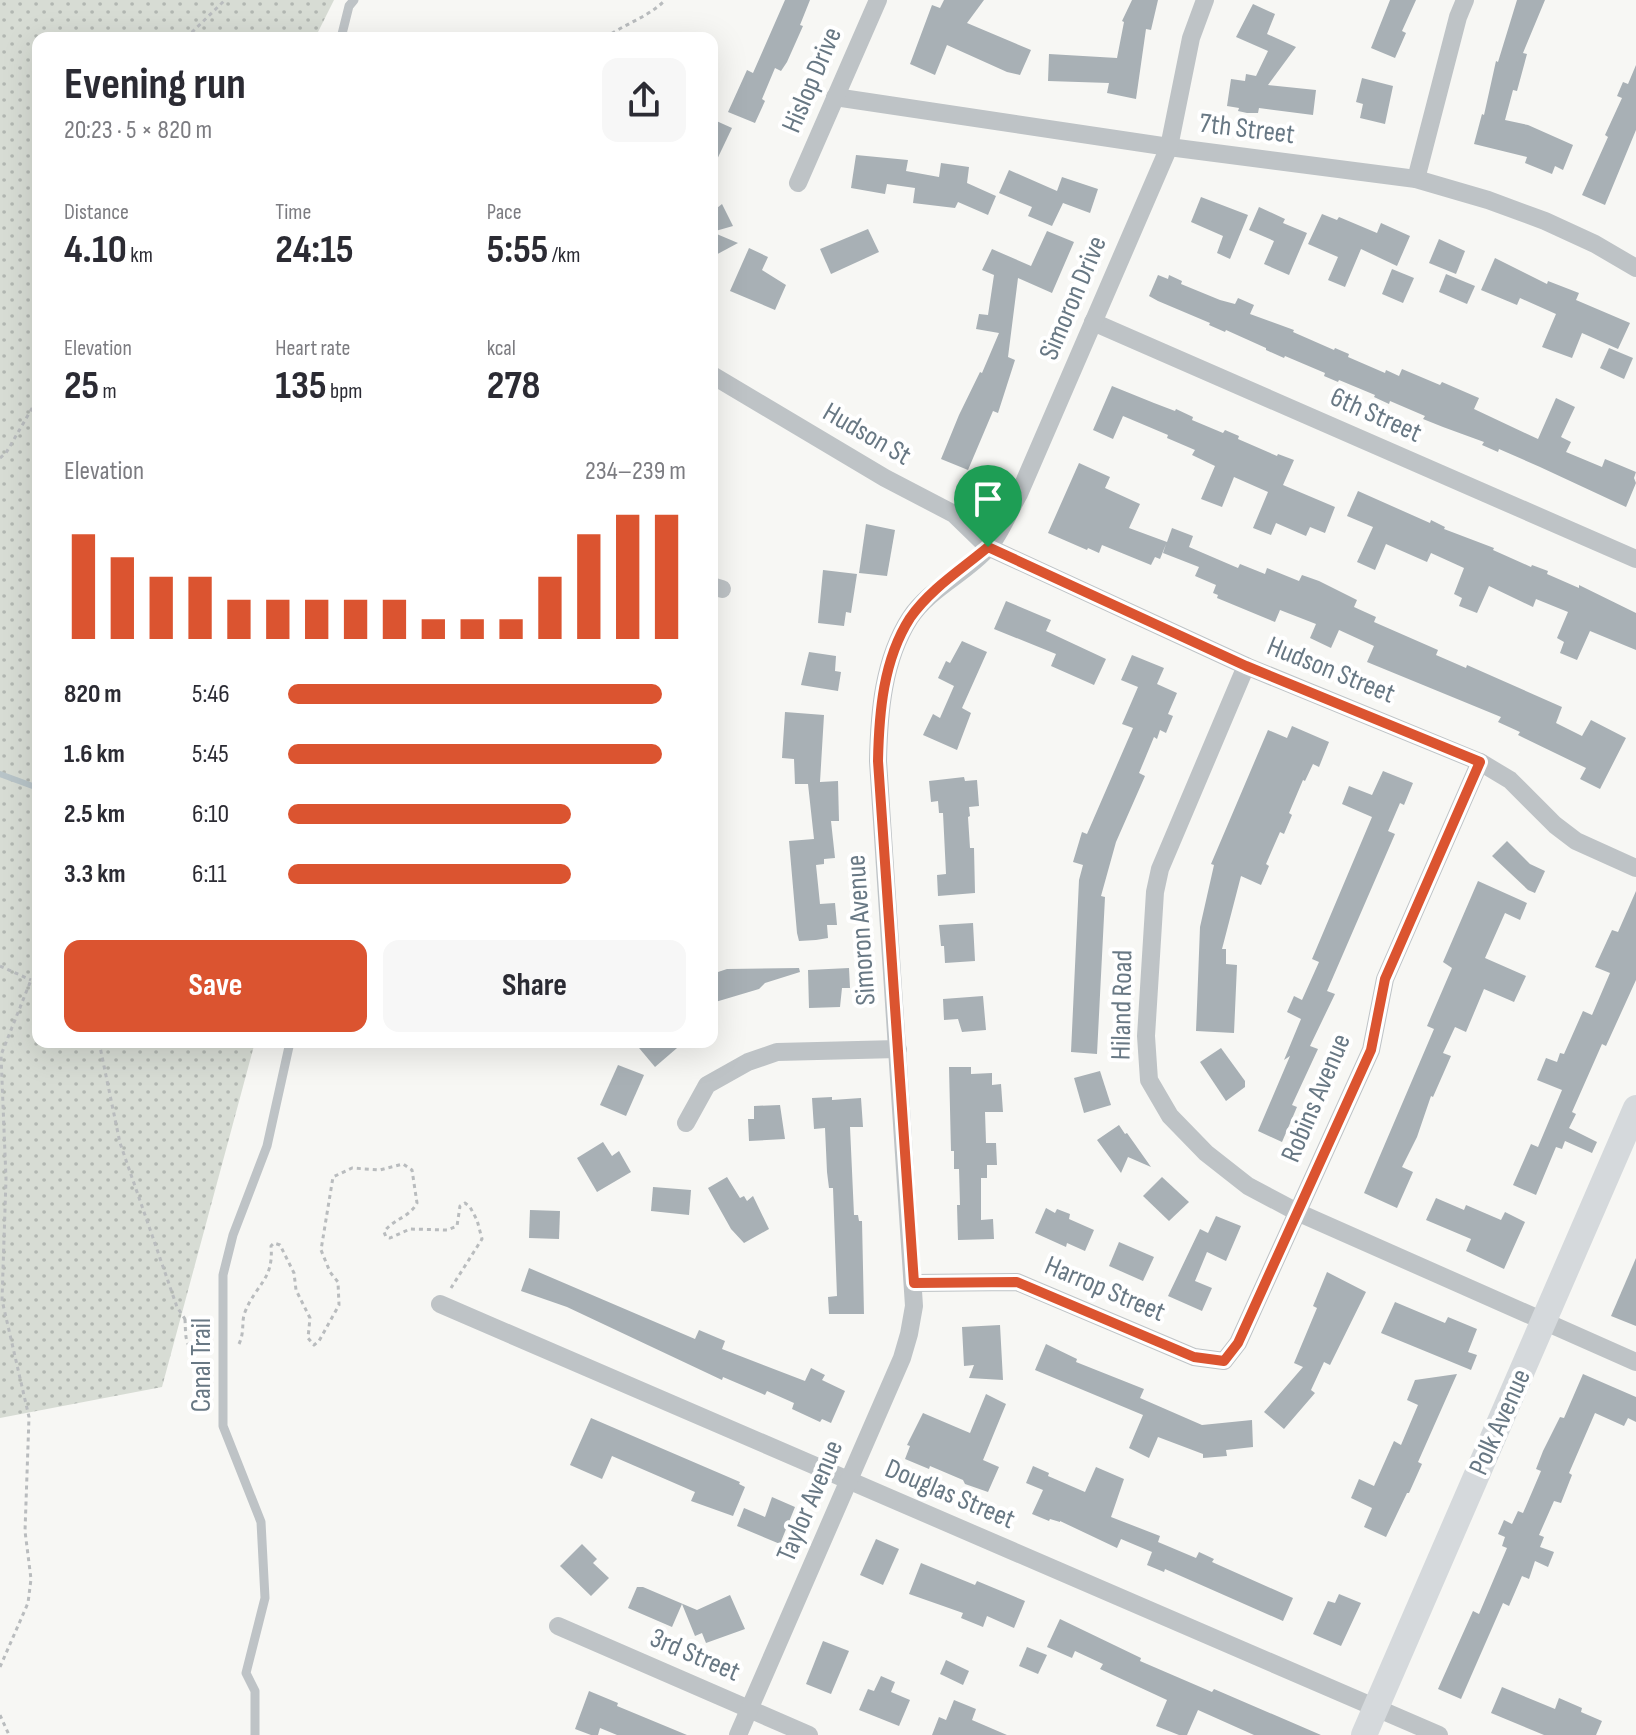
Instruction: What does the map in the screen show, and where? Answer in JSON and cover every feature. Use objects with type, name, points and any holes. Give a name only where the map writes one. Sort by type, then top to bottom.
[{"type":"street","name":"Hislop Drive","points":[[798,183],[878,0]]},
{"type":"street","name":"Simoron Drive","points":[[937,588],[988,547],[1019,494],[1169,147],[1191,38],[1205,0]]},
{"type":"street","points":[[1416,179],[1465,0]]},
{"type":"street","name":"7th Street","points":[[835,97],[1169,147],[1416,179],[1545,221],[1632,266]]},
{"type":"street","points":[[1632,266],[1636,245]]},
{"type":"street","name":"6th Street","points":[[1093,322],[1636,559]]},
{"type":"street","name":"Hudson St","points":[[718,379],[885,478],[954,514],[988,547]]},
{"type":"street","name":"Hudson Street","points":[[988,547],[1246,666],[1480,762],[1510,780],[1555,825],[1576,841],[1636,868]]},
{"type":"street","name":"Simoron Avenue","points":[[914,1283],[878,761],[880,706],[893,655],[910,618],[937,588]]},
{"type":"street","name":"Hiland Road","points":[[1246,666],[1160,869],[1155,892],[1147,1059],[1149,1080],[1170,1116],[1206,1153],[1248,1186],[1297,1212],[1636,1362]]},
{"type":"street","name":"Robins Avenue","points":[[1224,1361],[1238,1343],[1371,1050],[1385,979],[1480,762]]},
{"type":"street","points":[[686,1123],[707,1085],[748,1062],[777,1052],[898,1049]]},
{"type":"street","name":"Polk Avenue","points":[[1364,1735],[1636,1108]]},
{"type":"street","name":"Harrop Street","points":[[914,1283],[1017,1282],[1194,1357],[1224,1361]]},
{"type":"street","name":"Taylor Avenue","points":[[738,1735],[902,1358],[909,1334],[914,1283]]},
{"type":"street","name":"Douglas Street","points":[[440,1304],[1439,1735]]},
{"type":"street","name":"3rd Street","points":[[558,1626],[809,1735]]},
{"type":"lane","points":[[342,32],[349,6],[354,0]]},
{"type":"lane","name":"Canal Trail","points":[[255,1735],[255,1691],[246,1673],[265,1598],[261,1522],[223,1426],[223,1275],[233,1235],[267,1146],[289,1048]]},
{"type":"path","points":[[192,32],[225,0]]},
{"type":"path","points":[[613,32],[657,9],[665,0]]},
{"type":"path","points":[[0,458],[32,408]]},
{"type":"path","points":[[0,966],[31,980],[0,1056],[6,1179],[2,1300],[29,1417],[25,1531],[31,1579],[28,1603],[0,1667]]},
{"type":"path","points":[[100,1048],[120,1143],[177,1307],[185,1319],[223,1346]]},
{"type":"path","points":[[185,1319],[186,1339],[192,1350],[237,1346],[244,1333],[244,1313],[269,1274],[271,1246],[274,1243],[280,1245],[294,1273],[296,1290],[310,1318],[308,1338],[314,1345],[339,1305],[338,1282],[321,1250],[333,1177],[352,1168],[380,1170],[403,1164],[412,1170],[417,1203],[407,1216],[387,1227],[384,1232],[386,1237],[410,1229],[447,1230],[457,1226],[460,1206],[465,1203],[470,1207],[482,1239],[440,1304]]},
{"type":"path","points":[[0,1715],[9,1735]]},
{"type":"shaded area","points":[[0,0],[334,0],[318,32],[32,32],[32,1048],[253,1048],[162,1387],[0,1418]]},
{"type":"building","points":[[785,0],[810,0],[800,25],[803,26],[787,62],[781,71],[775,68],[755,123],[728,112],[747,70],[753,73]]},
{"type":"building","points":[[944,0],[984,0],[967,23],[1031,50],[1020,75],[947,45],[935,75],[910,64],[932,5],[940,8]]},
{"type":"building","points":[[1132,0],[1158,0],[1151,30],[1146,29],[1136,99],[1107,93],[1109,83],[1048,81],[1049,54],[1117,58],[1122,21]]},
{"type":"building","points":[[1390,0],[1416,0],[1402,31],[1406,33],[1395,58],[1371,48]]},
{"type":"building","points":[[1517,0],[1545,0],[1523,53],[1527,54],[1505,120],[1528,125],[1573,145],[1563,170],[1555,166],[1552,174],[1525,163],[1527,157],[1474,144],[1496,61]]},
{"type":"building","points":[[1253,4],[1275,14],[1267,34],[1296,47],[1268,85],[1316,90],[1313,115],[1259,108],[1258,113],[1247,113],[1227,106],[1231,79],[1245,81],[1246,74],[1256,76],[1268,51],[1236,37]]},
{"type":"building","points":[[1636,65],[1636,130],[1605,205],[1582,195],[1622,98],[1617,96],[1623,82],[1628,84]]},
{"type":"building","points":[[1362,78],[1393,86],[1385,124],[1360,118],[1363,104],[1356,102]]},
{"type":"building","points":[[718,122],[732,128],[718,157]]},
{"type":"building","points":[[856,155],[908,160],[906,171],[939,177],[941,163],[969,167],[967,183],[996,196],[988,215],[958,202],[955,208],[913,203],[915,188],[887,184],[885,194],[851,188]]},
{"type":"building","points":[[1009,170],[1057,191],[1062,177],[1098,189],[1090,213],[1063,203],[1052,226],[1028,216],[1032,207],[999,193]]},
{"type":"building","points":[[1201,197],[1248,215],[1230,259],[1217,253],[1223,236],[1191,222]]},
{"type":"building","points":[[722,204],[733,226],[718,230],[718,207]]},
{"type":"building","points":[[1259,207],[1285,219],[1283,223],[1307,233],[1289,275],[1264,264],[1274,241],[1249,230]]},
{"type":"building","points":[[1322,214],[1337,220],[1339,217],[1377,233],[1381,223],[1410,236],[1397,266],[1361,249],[1345,287],[1328,280],[1338,257],[1308,244]]},
{"type":"building","points":[[868,229],[879,252],[831,274],[820,249]]},
{"type":"building","points":[[1047,231],[1074,242],[1052,293],[1018,278],[1008,357],[1015,360],[998,413],[993,411],[968,470],[941,459],[999,333],[976,329],[979,314],[988,315],[994,275],[982,270],[992,249],[1031,266]]},
{"type":"building","points":[[718,235],[738,243],[718,254]]},
{"type":"building","points":[[1439,239],[1465,251],[1456,274],[1429,263]]},
{"type":"building","points":[[749,248],[768,257],[762,270],[786,285],[775,310],[730,291]]},
{"type":"building","points":[[1495,258],[1547,284],[1548,281],[1579,293],[1576,300],[1630,323],[1618,349],[1582,333],[1572,358],[1542,347],[1556,314],[1520,298],[1517,305],[1481,290]]},
{"type":"building","points":[[1392,269],[1414,278],[1403,303],[1382,294]]},
{"type":"building","points":[[1446,274],[1475,286],[1467,304],[1439,292]]},
{"type":"building","points":[[1158,275],[1168,279],[1169,275],[1182,281],[1181,284],[1220,300],[1235,304],[1238,298],[1254,305],[1250,314],[1349,354],[1348,357],[1385,373],[1386,370],[1399,376],[1402,369],[1440,385],[1442,382],[1479,398],[1474,409],[1538,439],[1556,398],[1575,407],[1561,437],[1571,442],[1566,452],[1602,467],[1605,459],[1636,472],[1636,483],[1626,507],[1158,301],[1149,296]]},
{"type":"building","points":[[1609,348],[1633,358],[1624,379],[1600,368]]},
{"type":"building","points":[[1112,386],[1176,409],[1193,417],[1192,420],[1223,433],[1225,430],[1277,456],[1294,460],[1283,485],[1335,507],[1325,533],[1310,527],[1306,536],[1276,523],[1271,535],[1253,528],[1268,492],[1234,477],[1222,507],[1201,499],[1215,466],[1192,455],[1195,450],[1167,438],[1168,435],[1123,416],[1113,439],[1093,430]]},
{"type":"building","points":[[1079,463],[1110,477],[1105,488],[1140,504],[1129,528],[1167,542],[1172,528],[1193,536],[1189,547],[1238,568],[1240,564],[1265,574],[1267,568],[1299,581],[1302,575],[1319,581],[1357,600],[1354,607],[1376,617],[1374,622],[1438,650],[1436,655],[1466,668],[1467,665],[1562,707],[1556,723],[1582,736],[1591,720],[1626,738],[1600,789],[1580,779],[1586,768],[1518,735],[1520,732],[1498,722],[1501,717],[1367,662],[1374,646],[1339,630],[1331,648],[1310,638],[1316,624],[1280,610],[1275,622],[1217,598],[1218,595],[1213,593],[1216,585],[1195,576],[1199,567],[1163,553],[1166,544],[1160,559],[1155,557],[1151,565],[1102,545],[1099,553],[1087,550],[1048,533]]},
{"type":"building","points":[[1358,491],[1430,523],[1431,520],[1444,529],[1494,548],[1531,567],[1548,571],[1547,574],[1579,588],[1579,585],[1636,613],[1636,650],[1590,631],[1577,660],[1560,653],[1564,642],[1557,638],[1568,612],[1536,599],[1533,607],[1489,586],[1477,613],[1459,606],[1462,598],[1454,594],[1464,568],[1431,553],[1427,562],[1386,544],[1375,570],[1357,562],[1373,527],[1347,516]]},
{"type":"building","points":[[866,524],[895,530],[887,576],[859,573]]},
{"type":"building","points":[[823,570],[857,574],[851,613],[846,612],[844,626],[818,623]]},
{"type":"building","points":[[1006,601],[1051,620],[1046,631],[1106,659],[1094,685],[1051,666],[1056,654],[994,629]]},
{"type":"building","points":[[962,641],[987,652],[962,708],[971,713],[957,750],[923,735],[933,714],[940,718],[954,686],[938,678],[946,661],[950,663]]},
{"type":"building","points":[[809,652],[836,656],[835,671],[841,672],[838,691],[801,685]]},
{"type":"building","points":[[1132,655],[1164,668],[1157,684],[1177,693],[1168,714],[1173,716],[1166,733],[1160,730],[1157,739],[1154,737],[1139,773],[1145,776],[1116,842],[1101,896],[1105,897],[1097,1054],[1071,1052],[1079,880],[1083,865],[1073,862],[1082,832],[1087,834],[1133,728],[1122,724],[1138,687],[1121,680]]},
{"type":"building","points":[[785,712],[824,715],[820,782],[838,781],[839,821],[831,821],[835,858],[824,859],[824,864],[816,865],[820,904],[835,903],[837,925],[827,925],[828,938],[816,940],[799,941],[797,933],[789,841],[814,839],[808,784],[795,784],[794,759],[782,758]]},
{"type":"building","points":[[1292,726],[1329,742],[1319,767],[1313,764],[1303,780],[1284,834],[1280,832],[1266,864],[1269,866],[1261,885],[1241,876],[1222,949],[1226,949],[1226,964],[1237,965],[1234,1033],[1196,1031],[1200,927],[1214,865],[1211,864],[1268,730],[1287,738]]},
{"type":"building","points":[[1383,771],[1413,783],[1388,831],[1395,834],[1327,991],[1335,994],[1310,1046],[1318,1049],[1292,1105],[1297,1107],[1282,1142],[1258,1131],[1290,1056],[1284,1060],[1301,1019],[1287,1012],[1294,996],[1302,1000],[1319,962],[1312,959],[1372,817],[1342,804],[1349,786],[1372,795]]},
{"type":"building","points":[[964,777],[965,781],[977,780],[979,806],[969,807],[968,817],[970,848],[974,848],[975,893],[938,896],[937,875],[946,874],[943,813],[939,813],[938,801],[931,802],[929,781]]},
{"type":"building","points":[[1507,841],[1530,864],[1545,871],[1535,893],[1492,856]]},
{"type":"building","points":[[1478,881],[1527,903],[1520,920],[1505,913],[1485,958],[1526,976],[1514,1002],[1484,989],[1466,1032],[1455,1027],[1443,1053],[1451,1056],[1402,1167],[1413,1172],[1397,1208],[1364,1193],[1434,1029],[1427,1026],[1452,968],[1443,962]]},
{"type":"building","points":[[1636,891],[1636,980],[1606,1046],[1602,1044],[1572,1112],[1576,1114],[1569,1128],[1597,1142],[1592,1153],[1565,1141],[1562,1149],[1556,1147],[1536,1195],[1513,1185],[1531,1144],[1538,1147],[1562,1090],[1537,1080],[1546,1058],[1557,1062],[1560,1053],[1564,1054],[1583,1011],[1592,1015],[1610,973],[1595,967],[1612,930],[1618,932]]},
{"type":"building","points":[[973,923],[975,961],[945,963],[939,925]]},
{"type":"building","points":[[799,968],[800,972],[718,1001],[718,972],[727,969]]},
{"type":"building","points":[[849,968],[850,988],[842,988],[840,1007],[809,1008],[808,970]]},
{"type":"building","points":[[983,996],[986,1030],[962,1032],[958,1019],[944,1020],[943,999]]},
{"type":"building","points":[[639,1048],[677,1048],[655,1067]]},
{"type":"building","points":[[1221,1048],[1245,1081],[1245,1087],[1226,1101],[1200,1062]]},
{"type":"building","points":[[618,1065],[644,1075],[626,1116],[600,1105]]},
{"type":"building","points":[[949,1067],[971,1067],[971,1074],[992,1073],[992,1085],[1001,1084],[1003,1112],[985,1112],[986,1143],[996,1143],[997,1165],[987,1165],[987,1178],[981,1178],[981,1220],[993,1219],[994,1239],[958,1240],[959,1169],[954,1169],[954,1151],[951,1151]]},
{"type":"building","points":[[1100,1071],[1111,1105],[1084,1113],[1074,1078]]},
{"type":"building","points":[[832,1097],[832,1100],[861,1098],[863,1127],[850,1127],[854,1215],[862,1221],[864,1314],[829,1314],[828,1297],[837,1296],[833,1188],[829,1188],[825,1128],[814,1129],[812,1098]]},
{"type":"building","points":[[780,1105],[785,1139],[749,1141],[748,1119],[754,1119],[754,1106]]},
{"type":"building","points":[[1119,1125],[1151,1167],[1128,1157],[1121,1173],[1097,1140]]},
{"type":"building","points":[[603,1142],[612,1156],[619,1151],[631,1172],[597,1192],[577,1158]]},
{"type":"building","points":[[727,1177],[740,1198],[744,1196],[747,1201],[753,1196],[769,1229],[744,1243],[731,1229],[708,1188]]},
{"type":"building","points":[[1162,1177],[1189,1202],[1169,1221],[1143,1196]]},
{"type":"building","points":[[653,1187],[691,1190],[689,1215],[651,1211]]},
{"type":"building","points":[[1436,1198],[1464,1210],[1466,1205],[1501,1220],[1505,1212],[1525,1222],[1504,1269],[1466,1251],[1471,1239],[1426,1220]]},
{"type":"building","points":[[1046,1208],[1055,1213],[1057,1209],[1070,1214],[1069,1219],[1094,1230],[1085,1251],[1067,1243],[1066,1247],[1035,1233]]},
{"type":"building","points":[[530,1210],[560,1211],[559,1239],[529,1238]]},
{"type":"building","points":[[1216,1216],[1241,1226],[1226,1261],[1207,1252],[1195,1281],[1212,1288],[1202,1311],[1168,1296],[1200,1229],[1208,1233]]},
{"type":"building","points":[[1119,1242],[1154,1257],[1143,1281],[1109,1266]]},
{"type":"building","points":[[1636,1258],[1636,1326],[1611,1316]]},
{"type":"building","points":[[529,1268],[695,1339],[699,1330],[725,1341],[722,1349],[805,1381],[811,1368],[825,1375],[822,1380],[845,1391],[831,1423],[822,1419],[820,1422],[792,1409],[794,1403],[767,1391],[765,1395],[723,1377],[722,1380],[567,1307],[521,1291]]},
{"type":"building","points":[[1327,1272],[1366,1292],[1330,1365],[1324,1362],[1311,1390],[1315,1393],[1284,1429],[1264,1412],[1303,1367],[1294,1363],[1317,1308],[1313,1306]]},
{"type":"building","points":[[1395,1302],[1445,1323],[1448,1317],[1477,1329],[1468,1352],[1477,1355],[1471,1370],[1381,1333]]},
{"type":"building","points":[[1000,1325],[1003,1380],[969,1378],[974,1365],[964,1366],[962,1327]]},
{"type":"building","points":[[1046,1344],[1077,1359],[1076,1362],[1144,1389],[1140,1398],[1202,1425],[1252,1420],[1253,1447],[1226,1450],[1227,1456],[1203,1458],[1203,1454],[1158,1437],[1149,1458],[1129,1448],[1143,1415],[1035,1370]]},
{"type":"building","points":[[1457,1374],[1418,1462],[1422,1464],[1386,1537],[1364,1527],[1372,1508],[1351,1498],[1359,1479],[1374,1486],[1394,1441],[1401,1445],[1418,1405],[1407,1400],[1415,1380]]},
{"type":"building","points":[[1583,1374],[1636,1397],[1636,1422],[1628,1418],[1624,1426],[1595,1413],[1569,1473],[1572,1475],[1561,1503],[1554,1501],[1539,1535],[1544,1537],[1540,1547],[1554,1552],[1548,1567],[1535,1561],[1529,1579],[1522,1576],[1509,1606],[1503,1603],[1461,1699],[1438,1689],[1473,1611],[1479,1614],[1507,1548],[1502,1546],[1505,1537],[1498,1534],[1504,1520],[1512,1524],[1518,1511],[1523,1513],[1541,1471],[1536,1469],[1543,1451],[1560,1417],[1564,1418]]},
{"type":"building","points":[[986,1394],[1006,1404],[983,1460],[999,1467],[988,1492],[930,1466],[929,1469],[905,1459],[910,1446],[907,1445],[923,1413],[970,1433]]},
{"type":"building","points":[[591,1418],[740,1482],[745,1487],[733,1516],[691,1501],[695,1492],[612,1456],[602,1479],[570,1465]]},
{"type":"building","points":[[1033,1466],[1085,1492],[1096,1467],[1124,1479],[1111,1517],[1160,1536],[1158,1542],[1196,1558],[1199,1552],[1214,1559],[1212,1562],[1293,1598],[1283,1621],[1165,1569],[1164,1572],[1147,1565],[1152,1552],[1121,1539],[1117,1548],[1060,1521],[1049,1521],[1032,1514],[1043,1490],[1026,1483]]},
{"type":"building","points":[[772,1497],[795,1507],[780,1544],[737,1526],[744,1508],[765,1517]]},
{"type":"building","points":[[876,1539],[899,1549],[883,1585],[860,1575]]},
{"type":"building","points":[[582,1544],[597,1559],[593,1563],[609,1578],[591,1596],[560,1566]]},
{"type":"building","points":[[921,1563],[1025,1601],[1014,1628],[987,1616],[983,1627],[961,1618],[963,1613],[909,1594]]},
{"type":"building","points":[[637,1587],[643,1587],[697,1610],[730,1595],[745,1629],[706,1643],[702,1633],[695,1636],[682,1604],[672,1627],[628,1608]]},
{"type":"building","points":[[1339,1594],[1361,1603],[1341,1646],[1313,1634],[1328,1601],[1335,1603]]},
{"type":"building","points":[[1060,1619],[1141,1658],[1140,1661],[1321,1735],[1254,1735],[1198,1710],[1187,1735],[1156,1726],[1167,1700],[1100,1669],[1103,1664],[1075,1651],[1072,1658],[1047,1647]]},
{"type":"building","points":[[823,1641],[849,1651],[831,1694],[806,1684]]},
{"type":"building","points":[[1027,1647],[1047,1655],[1038,1674],[1019,1666]]},
{"type":"building","points":[[946,1660],[969,1671],[963,1685],[940,1674]]},
{"type":"building","points":[[881,1676],[895,1682],[891,1692],[910,1700],[899,1726],[859,1710],[868,1689],[874,1691]]},
{"type":"building","points":[[1502,1687],[1555,1709],[1559,1698],[1602,1721],[1596,1735],[1544,1735],[1491,1713]]},
{"type":"building","points":[[589,1691],[687,1735],[617,1735],[600,1728],[598,1735],[591,1735],[575,1729]]},
{"type":"building","points":[[954,1700],[976,1709],[972,1720],[1007,1735],[932,1735],[939,1717],[946,1720]]},
{"type":"waterway","points":[[0,774],[32,786]]},
{"type":"route","points":[[988,547],[1246,666],[1480,762],[1385,979],[1371,1050],[1238,1343],[1224,1361],[1194,1357],[1017,1282],[914,1283],[878,761],[880,706],[893,655],[910,618],[937,588],[988,547]]}]
